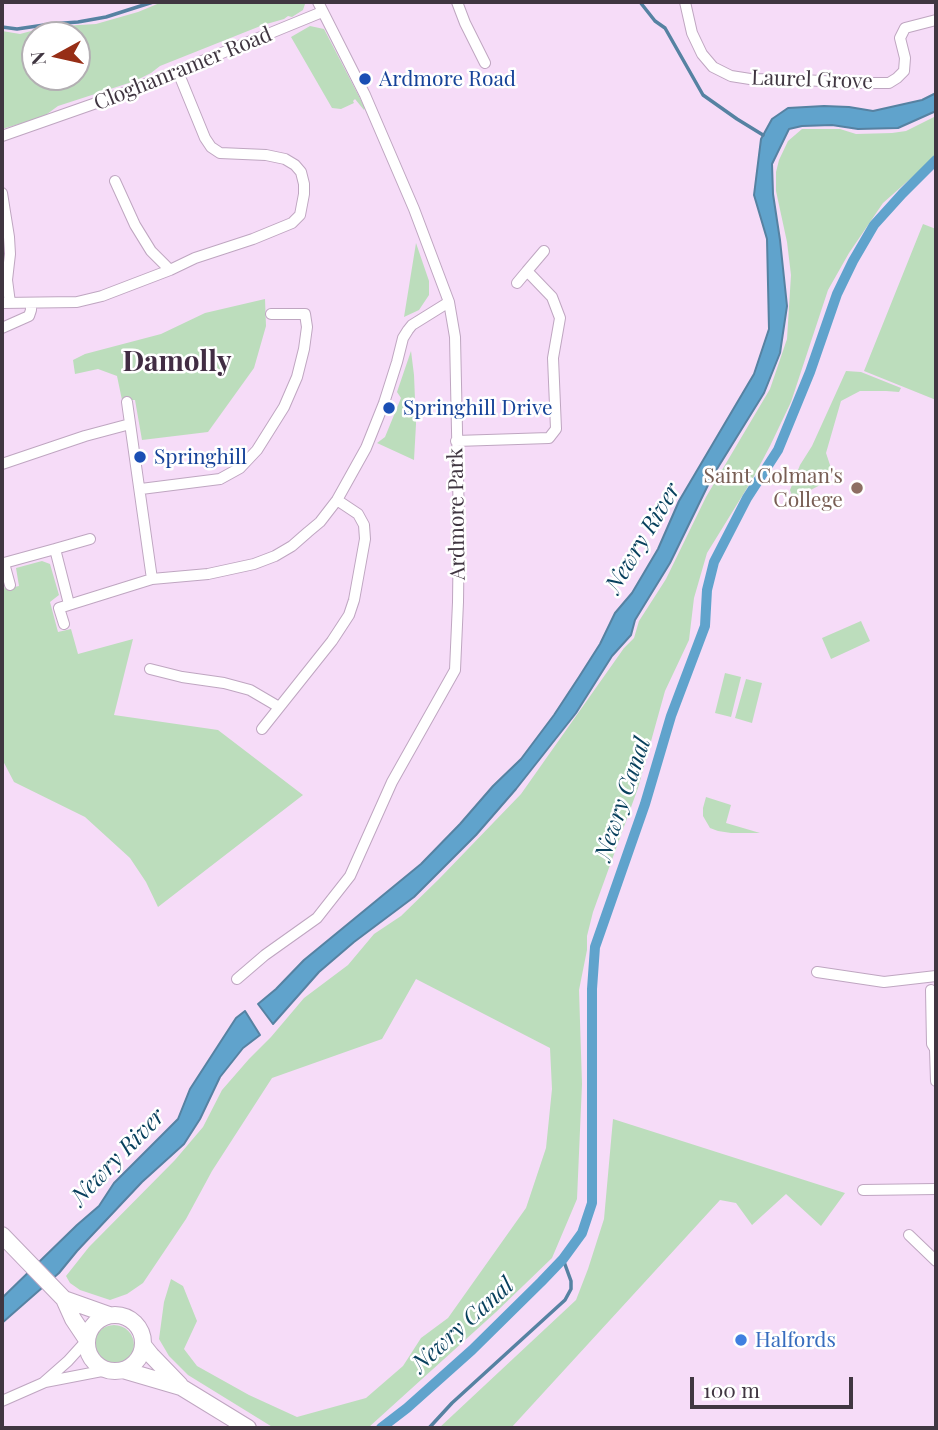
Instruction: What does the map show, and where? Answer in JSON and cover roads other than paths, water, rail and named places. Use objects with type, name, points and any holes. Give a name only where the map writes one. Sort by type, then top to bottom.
[{"type":"highway","points":[[2,1235],[60,1294],[87,1340]]},
{"type":"highway","points":[[60,1294],[109,1315]]},
{"type":"highway","points":[[118,1315],[139,1328],[143,1345],[141,1353],[131,1366],[115,1372],[93,1362],[87,1340],[93,1324],[103,1317],[118,1315]]},
{"type":"highway","points":[[143,1345],[181,1387],[248,1428]]},
{"type":"highway","points":[[124,1370],[181,1387]]},
{"type":"street","points":[[457,2],[485,63]]},
{"type":"street","name":"Laurel Grove","points":[[685,2],[692,33],[702,54],[713,67],[731,76],[750,79],[889,83],[904,71],[905,58],[900,37],[905,28],[936,20]]},
{"type":"street","name":"Cloghanramer Road","points":[[2,136],[61,117],[178,72],[320,7]]},
{"type":"street","name":"Ardmore Park","points":[[237,979],[265,955],[317,918],[350,876],[392,782],[455,670],[459,559],[455,337],[449,302],[414,209],[366,95],[320,7]]},
{"type":"street","points":[[2,193],[10,254],[5,282],[6,303],[77,302],[102,296],[195,258],[292,223],[300,215],[304,194],[301,172],[295,164],[266,155],[220,153],[211,147],[178,72]]},
{"type":"street","points":[[115,181],[135,225],[151,251],[170,270]]},
{"type":"street","points":[[517,283],[544,251]]},
{"type":"street","points":[[456,440],[548,438],[556,429],[553,358],[560,318],[552,297],[527,271]]},
{"type":"street","points":[[64,624],[59,608],[69,604],[152,579],[254,565],[292,546],[309,532],[337,499],[366,448],[384,403],[403,338],[412,325],[449,302]]},
{"type":"street","points":[[2,328],[29,316],[31,303]]},
{"type":"street","points":[[141,489],[220,479],[240,468],[257,450],[284,407],[297,377],[307,327],[305,314],[271,314]]},
{"type":"street","points":[[127,402],[152,579]]},
{"type":"street","points":[[2,464],[130,424]]},
{"type":"street","points":[[262,729],[332,641],[349,615],[354,600],[365,540],[364,526],[358,514],[337,499]]},
{"type":"street","points":[[10,585],[4,563],[90,539]]},
{"type":"street","points":[[55,549],[69,604]]},
{"type":"street","points":[[150,669],[250,690],[279,707]]},
{"type":"street","points":[[817,972],[884,982],[936,976]]},
{"type":"street","points":[[931,990],[932,1044],[936,1049],[934,1086]]},
{"type":"street","points":[[863,1189],[936,1189]]},
{"type":"street","points":[[909,1235],[936,1261]]},
{"type":"street","points":[[43,1383],[87,1340]]},
{"type":"street","points":[[2,1401],[43,1383],[107,1370]]},
{"type":"water","points":[[936,93],[936,111],[898,128],[858,129],[832,125],[789,129],[772,164],[773,194],[787,306],[780,353],[764,393],[712,477],[670,563],[635,620],[631,635],[612,656],[576,713],[476,835],[414,897],[319,972],[273,1024],[258,1004],[304,960],[421,864],[521,759],[579,677],[600,644],[615,613],[632,593],[658,549],[679,501],[754,374],[769,329],[767,239],[754,195],[761,139],[772,119],[788,108],[824,106],[873,111],[922,100]]},
{"type":"water","name":"Newry River","points":[[245,1011],[260,1035],[243,1048],[220,1077],[200,1119],[184,1144],[142,1182],[59,1273],[2,1323],[2,1298],[99,1206],[114,1183],[178,1119],[190,1089],[236,1018]]},
{"type":"waterway","points":[[2,27],[17,29],[78,22],[106,17],[153,2]]},
{"type":"waterway","points":[[640,2],[655,21],[665,28],[703,95],[763,135]]},
{"type":"waterway","name":"Newry Canal","points":[[381,1428],[472,1350],[563,1259],[582,1233],[592,1203],[592,989],[595,947],[645,804],[671,716],[705,626],[707,590],[714,562],[747,498],[778,450],[810,372],[837,294],[853,261],[874,225],[936,160]]},
{"type":"waterway","points":[[429,1428],[452,1403],[565,1300],[571,1289],[571,1281],[563,1259]]},
{"type":"place","name":"Ardmore Road","points":[[365,79]]},
{"type":"place","name":"Springhill Drive","points":[[389,408]]},
{"type":"place","name":"Springhill","points":[[140,457]]},
{"type":"place","name":"Saint Colman's College","points":[[857,488]]},
{"type":"place","name":"Halfords","points":[[741,1340]]},
{"type":"district","name":"Damolly","points":[[177,362]]}]
